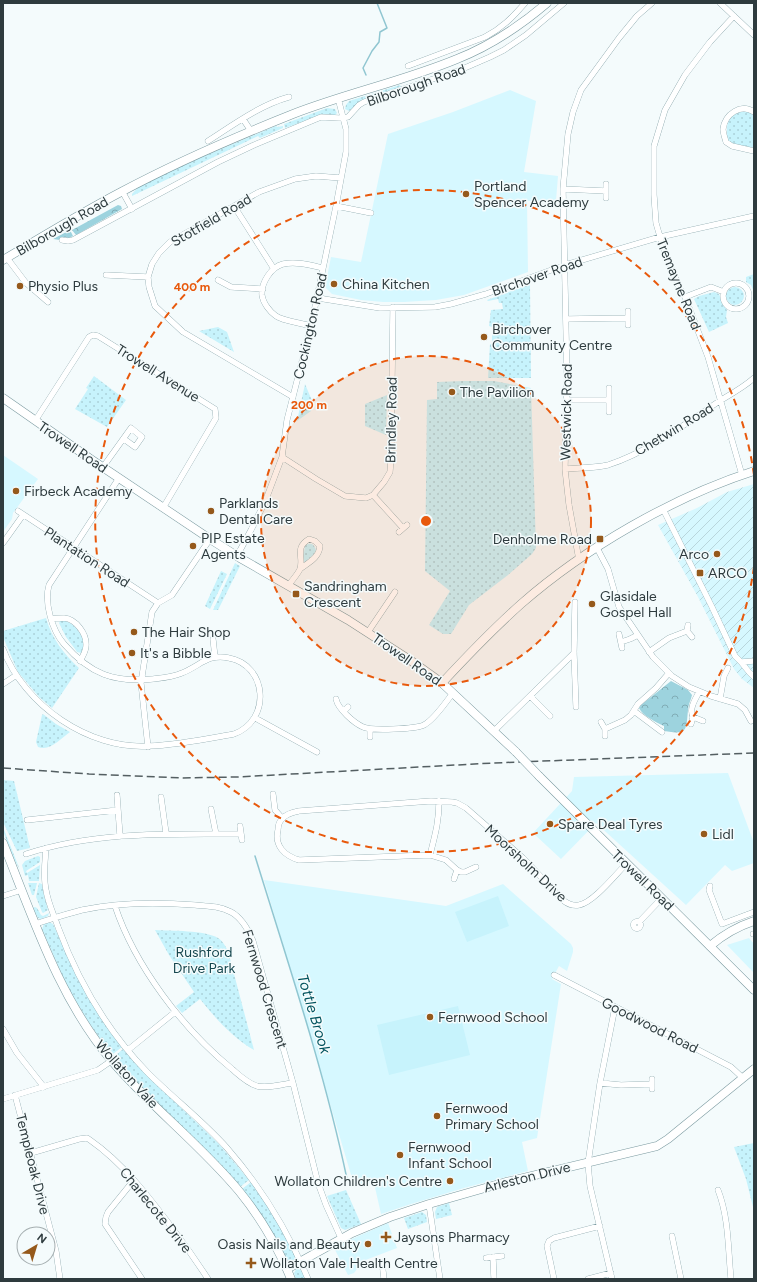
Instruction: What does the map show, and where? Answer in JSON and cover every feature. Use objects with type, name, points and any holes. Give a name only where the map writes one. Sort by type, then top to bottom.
[{"type":"main road","name":"Bilborough Road","points":[[5,259],[122,191],[176,164],[251,130],[297,112],[421,73],[458,59],[515,28],[547,3]]},
{"type":"main road","name":"Trowell Road","points":[[3,398],[162,508],[236,556],[289,585],[368,632],[442,683],[516,752],[754,990]]},
{"type":"main road","points":[[442,683],[473,649],[523,603],[596,548],[663,509],[705,490],[754,471]]},
{"type":"main road","name":"Wollaton Vale","points":[[3,843],[35,924],[54,966],[74,1006],[94,1038],[112,1061],[148,1099],[206,1155],[238,1190],[255,1212],[266,1230],[291,1279]]},
{"type":"main road","points":[[710,946],[737,922],[754,921]]},
{"type":"main road","name":"Arleston Drive","points":[[287,1269],[341,1238],[385,1219],[429,1204],[506,1182],[647,1149],[661,1144],[754,1070]]},
{"type":"street","name":"Bilborough Road","points":[[408,66],[460,47],[495,32],[508,22],[525,3]]},
{"type":"street","name":"Bilborough Road","points":[[62,240],[73,240],[211,166],[254,145],[321,117],[344,118],[364,102],[460,70],[504,50],[536,28],[564,3]]},
{"type":"street","name":"Westwick Road","points":[[579,560],[568,505],[565,469],[567,400],[563,189],[568,134],[573,112],[581,90],[637,16],[652,3]]},
{"type":"street","points":[[724,4],[754,35]]},
{"type":"street","name":"Tremayne Road","points":[[734,16],[710,42],[685,75],[665,110],[654,146],[654,195],[656,223],[660,237],[708,357],[722,400],[742,475]]},
{"type":"street","points":[[208,141],[270,104],[289,97]]},
{"type":"street","name":"Cockington Road","points":[[236,556],[265,502],[282,457],[287,420],[312,326],[336,206],[346,141],[344,118],[338,98]]},
{"type":"street","points":[[754,112],[742,109],[731,112],[726,120],[723,130],[726,142],[732,146],[754,151]]},
{"type":"street","points":[[243,119],[251,130]]},
{"type":"street","name":"Stotfield Road","points":[[148,277],[152,264],[159,253],[170,242],[259,192],[295,179],[316,176],[341,178]]},
{"type":"street","points":[[606,184],[606,198]]},
{"type":"street","points":[[563,189],[606,191]]},
{"type":"street","name":"Bilborough Road","points":[[122,191],[132,209]]},
{"type":"street","points":[[234,206],[274,269]]},
{"type":"street","points":[[336,206],[371,213]]},
{"type":"street","name":"Birchover Road","points":[[317,297],[380,308],[435,307],[486,294],[565,265],[660,237],[754,216]]},
{"type":"street","points":[[5,259],[26,283],[48,302]]},
{"type":"street","points":[[312,326],[277,317],[266,304],[262,296],[263,290],[265,282],[274,269],[282,264],[298,263],[323,268]]},
{"type":"street","points":[[106,275],[148,277],[149,287],[155,306],[183,332],[293,397]]},
{"type":"street","points":[[218,280],[231,287],[263,290]]},
{"type":"street","points":[[732,284],[741,284],[747,289],[752,297],[743,306],[734,308],[726,304],[724,292],[726,288],[732,284]]},
{"type":"street","points":[[685,297],[711,287],[724,292]]},
{"type":"street","name":"Brindley Road","points":[[373,495],[390,472],[393,307]]},
{"type":"street","points":[[628,311],[628,325]]},
{"type":"street","points":[[566,319],[628,318]]},
{"type":"street","name":"Trowell Avenue","points":[[35,421],[89,337],[92,335],[98,336],[215,409],[216,418],[162,508]]},
{"type":"street","name":"Chetwin Road","points":[[565,469],[606,465],[637,453],[683,426],[754,378]]},
{"type":"street","points":[[609,388],[610,412]]},
{"type":"street","points":[[567,400],[609,400]]},
{"type":"street","points":[[103,467],[124,439]]},
{"type":"street","points":[[282,457],[345,496],[366,498],[373,495],[403,528]]},
{"type":"street","points":[[3,649],[16,676],[45,708],[75,728],[104,741],[131,746],[148,747],[234,734],[249,726],[255,718],[260,702],[258,684],[251,672],[242,663],[232,658],[208,658],[180,674],[141,680],[129,680],[108,676],[90,668],[80,661],[61,640],[51,619],[48,597],[49,585],[119,478]]},
{"type":"street","points":[[663,509],[735,656],[754,677]]},
{"type":"street","name":"Plantation Road","points":[[18,511],[158,604]]},
{"type":"street","points":[[3,543],[23,515]]},
{"type":"street","points":[[148,747],[141,680],[152,612],[158,604],[172,595],[210,539]]},
{"type":"street","points":[[289,585],[300,568],[313,560],[319,553],[320,546],[316,541],[309,539],[303,542],[300,552],[300,568]]},
{"type":"street","points":[[596,548],[608,569],[619,607],[649,652],[669,673],[689,687],[699,692],[738,704],[745,710],[751,721]]},
{"type":"street","points":[[368,632],[394,592]]},
{"type":"street","points":[[575,602],[574,654],[576,708]]},
{"type":"street","points":[[51,619],[68,619],[79,627],[85,637],[86,643],[85,651],[80,661]]},
{"type":"street","points":[[649,652],[668,638],[687,628],[692,637]]},
{"type":"street","points":[[619,634],[622,645],[638,635]]},
{"type":"street","points":[[213,639],[215,657]]},
{"type":"street","points":[[494,731],[574,654]]},
{"type":"street","points":[[741,662],[754,661]]},
{"type":"street","points":[[720,699],[724,676],[728,668]]},
{"type":"street","points":[[605,729],[625,720],[634,711],[638,704],[656,688],[669,673]]},
{"type":"street","points":[[718,675],[724,676]]},
{"type":"street","points":[[3,684],[16,676]]},
{"type":"street","points":[[691,724],[693,717],[691,709],[699,692]]},
{"type":"street","points":[[336,699],[339,707],[346,709],[359,725],[370,729],[413,728],[423,725],[431,719],[453,693]]},
{"type":"street","points":[[530,696],[550,716]]},
{"type":"street","points":[[634,711],[651,722],[662,732]]},
{"type":"street","points":[[693,717],[703,721]]},
{"type":"street","points":[[255,718],[309,750],[317,752]]},
{"type":"street","points":[[601,722],[605,729],[605,736]]},
{"type":"street","points":[[647,728],[651,722]]},
{"type":"street","points":[[370,729],[370,737]]},
{"type":"street","points":[[273,794],[275,810],[282,818],[277,834],[278,844],[285,853],[295,859],[430,855],[446,860],[457,870],[465,872],[476,867]]},
{"type":"street","points":[[117,795],[120,836]]},
{"type":"street","points":[[161,797],[166,833]]},
{"type":"street","points":[[430,855],[439,820],[439,801]]},
{"type":"street","name":"Moorsholm Drive","points":[[282,818],[293,812],[299,811],[439,801],[460,804],[523,858],[556,893],[570,905],[578,906],[590,900],[627,863]]},
{"type":"street","points":[[211,809],[216,834]]},
{"type":"street","points":[[27,820],[118,810]]},
{"type":"street","points":[[26,854],[70,843],[120,836],[166,833],[216,834],[241,837],[240,826]]},
{"type":"street","name":"Wollaton Vale","points":[[46,848],[44,868],[46,890],[70,958],[82,982],[108,1023],[128,1050],[148,1072],[215,1135],[235,1157],[273,1209],[308,1279]]},
{"type":"street","points":[[454,879],[457,870]]},
{"type":"street","points":[[709,888],[722,924],[737,922],[754,912]]},
{"type":"street","points":[[3,896],[22,890]]},
{"type":"street","points":[[639,922],[662,898]]},
{"type":"street","name":"Fernwood Crescent","points":[[35,924],[88,909],[153,903],[218,907],[232,912],[240,918],[253,941],[293,1083],[318,1183],[341,1238]]},
{"type":"street","points":[[115,906],[121,923],[141,961],[161,993],[175,1012],[213,1052],[252,1084],[266,1087],[293,1083]]},
{"type":"street","name":"Goodwood Road","points":[[554,975],[731,1067],[743,1078]]},
{"type":"street","points":[[588,1279],[612,1276],[590,1186],[588,1163],[600,1083],[615,1007]]},
{"type":"street","points":[[128,1050],[175,1012]]},
{"type":"street","points":[[3,1029],[5,1037],[44,1087]]},
{"type":"street","points":[[3,1099],[98,1070],[112,1061]]},
{"type":"street","points":[[600,1083],[621,1085],[652,1084]]},
{"type":"street","name":"Templeoak Drive","points":[[15,1095],[56,1251],[60,1279]]},
{"type":"street","name":"Charlecote Drive","points":[[30,1153],[79,1138],[87,1138],[94,1142],[134,1180],[195,1258],[208,1279]]},
{"type":"street","points":[[134,1180],[108,1212],[105,1224],[142,1279]]},
{"type":"street","points":[[718,1190],[724,1204],[727,1220],[731,1279]]},
{"type":"street","points":[[429,1204],[440,1279]]},
{"type":"street","points":[[554,1279],[547,1246],[549,1241],[554,1238],[600,1226]]},
{"type":"street","points":[[672,1236],[681,1279]]},
{"type":"street","points":[[486,1258],[502,1256]]},
{"type":"street","points":[[493,1257],[494,1279]]},
{"type":"street","points":[[382,1262],[384,1279]]},
{"type":"shaded area","name":"Portland Spencer Academy","points":[[510,90],[536,101],[524,172],[558,176],[556,201],[527,201],[528,272],[464,295],[436,300],[383,302],[361,300],[332,294],[325,287],[331,257],[361,262],[388,134],[453,112]]},
{"type":"shaded area","name":"Firbeck Academy","points":[[3,455],[38,479],[13,513],[12,519],[3,532]]},
{"type":"shaded area","points":[[754,484],[754,688],[742,679],[734,669],[698,597],[658,525],[697,508],[727,492]]},
{"type":"shaded area","points":[[728,773],[754,843],[754,863],[732,871],[725,865],[686,905],[596,823],[561,859],[533,833],[572,791],[574,777]]},
{"type":"shaded area","name":"Fernwood School","points":[[264,880],[446,906],[503,884],[571,944],[573,952],[567,971],[559,966],[552,979],[561,984],[537,1138],[522,1142],[528,1171],[464,1188],[381,1214],[374,1183],[354,1185]]},
{"type":"shaded area","points":[[749,938],[754,944],[754,973],[727,945]]},
{"type":"shaded area","points":[[388,1223],[397,1248],[363,1261],[354,1273],[348,1275],[334,1248]]},
{"type":"green space","points":[[400,85],[401,87],[363,100],[349,111],[345,109],[349,101]]},
{"type":"green space","points":[[327,108],[335,109],[337,113],[335,115],[324,114],[285,128],[284,124]]},
{"type":"green space","points":[[745,111],[754,116],[754,148],[734,144],[727,138],[727,127],[731,117],[737,113]]},
{"type":"green space","points":[[276,126],[283,126],[283,128],[260,138],[258,136],[132,196],[135,190],[154,179]]},
{"type":"green space","points":[[118,205],[121,206],[122,209],[76,235],[72,230]]},
{"type":"green space","points":[[70,230],[73,236],[69,238],[65,237],[60,240],[53,239]]},
{"type":"green space","points":[[754,274],[754,292],[751,285],[746,282],[746,277]]},
{"type":"green space","points":[[530,284],[531,378],[488,378],[490,344],[492,344],[492,327],[489,326],[491,310],[503,309],[502,303],[499,303],[498,299],[487,300]]},
{"type":"green space","points":[[735,287],[741,290],[744,296],[741,302],[735,305],[729,302],[726,296],[729,290]]},
{"type":"green space","points":[[714,292],[719,294],[727,310],[726,317],[728,323],[709,332],[694,299]]},
{"type":"green space","points":[[218,327],[227,332],[234,352],[199,331]]},
{"type":"green space","points":[[94,376],[126,400],[107,427],[75,409],[88,389],[86,388]]},
{"type":"green space","points":[[494,381],[531,388],[536,548],[532,554],[508,575],[469,605],[451,634],[443,634],[429,625],[450,591],[425,571],[427,400],[437,399],[437,382]]},
{"type":"green space","points":[[305,384],[313,403],[311,411],[297,421]]},
{"type":"green space","points":[[387,395],[386,435],[365,426],[365,404]]},
{"type":"green space","points":[[308,544],[313,545],[316,550],[304,564],[302,564],[305,546]]},
{"type":"green space","points":[[235,563],[240,566],[218,610],[213,610]]},
{"type":"green space","points":[[221,571],[227,574],[210,609],[205,606]]},
{"type":"green space","points":[[46,618],[59,646],[79,668],[52,708],[39,697],[18,672],[3,637],[3,631]]},
{"type":"green space","points":[[61,620],[71,624],[80,633],[84,644],[84,649],[81,653],[77,652],[66,637],[59,623]]},
{"type":"green space","points":[[671,681],[688,690],[692,695],[688,706],[686,727],[682,732],[664,731],[664,726],[647,716],[639,708]]},
{"type":"green space","points":[[43,714],[70,732],[47,748],[38,747],[36,742]]},
{"type":"green space","points":[[3,780],[14,781],[30,848],[17,851],[3,822]]},
{"type":"green space","points":[[3,827],[20,870],[14,859],[3,831]]},
{"type":"green space","points":[[38,856],[40,857],[40,862],[26,871],[27,873],[40,865],[39,881],[29,881],[28,875],[25,876],[22,865],[25,861]]},
{"type":"green space","points":[[28,883],[37,883],[34,895],[32,895]]},
{"type":"green space","points":[[39,883],[42,884],[48,910],[43,913],[36,897]]},
{"type":"green space","points":[[498,896],[509,926],[467,942],[455,912]]},
{"type":"green space","points":[[35,907],[41,915],[43,916],[49,913],[48,916],[41,919],[38,918],[33,908]]},
{"type":"green space","points":[[49,922],[53,924],[75,972],[122,1047],[113,1054],[109,1049],[108,1050],[88,1021],[67,986],[42,929],[44,924]]},
{"type":"green space","name":"Rushford Drive Park","points":[[155,930],[188,931],[212,935],[223,942],[228,951],[254,1050],[239,1040],[225,1027],[200,999],[182,1013],[176,1006],[194,992],[169,955]]},
{"type":"green space","points":[[458,1006],[470,1055],[389,1075],[377,1025]]},
{"type":"green space","points":[[123,1049],[219,1144],[249,1180],[240,1187],[138,1085],[118,1062],[120,1060],[116,1055]]},
{"type":"green space","points":[[754,1143],[754,1211],[746,1179],[734,1147]]},
{"type":"green space","points":[[251,1182],[277,1220],[296,1257],[295,1261],[288,1262],[266,1222],[242,1189]]},
{"type":"green space","points":[[346,1190],[361,1224],[345,1230],[341,1228],[327,1196]]},
{"type":"green space","points":[[449,1203],[452,1215],[436,1219],[435,1212],[437,1207]]},
{"type":"green space","points":[[422,1212],[426,1215],[427,1222],[408,1229],[404,1218]]},
{"type":"green space","points":[[297,1268],[302,1271],[305,1279],[296,1279],[294,1273]]},
{"type":"waterway","name":"Tottle Brook","points":[[366,75],[363,68],[372,51],[379,42],[380,32],[387,28],[377,3]]},
{"type":"waterway","name":"Tottle Brook","points":[[255,856],[293,976],[328,1098],[347,1179]]},
{"type":"railway","points":[[3,768],[182,778],[237,777],[493,763],[754,753]]},
{"type":"place","name":"Portland Spencer Academy","points":[[466,194]]},
{"type":"place","name":"China Kitchen","points":[[334,284]]},
{"type":"place","name":"Physio Plus","points":[[20,286]]},
{"type":"place","name":"Birchover Community Centre","points":[[484,337]]},
{"type":"place","name":"The Pavilion","points":[[452,392]]},
{"type":"place","name":"Firbeck Academy","points":[[16,491]]},
{"type":"place","name":"Parklands Dental Care","points":[[211,511]]},
{"type":"place","name":"Denholme Road","points":[[600,539]]},
{"type":"place","name":"PIP Estate Agents","points":[[193,546]]},
{"type":"place","name":"Arco","points":[[717,554]]},
{"type":"place","name":"ARCO","points":[[700,573]]},
{"type":"place","name":"Sandringham Crescent","points":[[296,594]]},
{"type":"place","name":"Glasidale Gospel Hall","points":[[592,604]]},
{"type":"place","name":"The Hair Shop","points":[[134,632]]},
{"type":"place","name":"It's a Bibble","points":[[132,653]]},
{"type":"place","name":"Spare Deal Tyres","points":[[550,824]]},
{"type":"place","name":"Lidl","points":[[704,834]]},
{"type":"place","name":"Fernwood School","points":[[430,1017]]},
{"type":"place","name":"Fernwood Primary School","points":[[437,1116]]},
{"type":"place","name":"Fernwood Infant School","points":[[400,1155]]},
{"type":"place","name":"Wollaton Children's Centre","points":[[450,1181]]},
{"type":"place","name":"Jaysons Pharmacy","points":[[386,1237]]},
{"type":"place","name":"Oasis Nails and Beauty","points":[[368,1244]]},
{"type":"place","name":"Wollaton Vale Health Centre","points":[[251,1263]]}]
